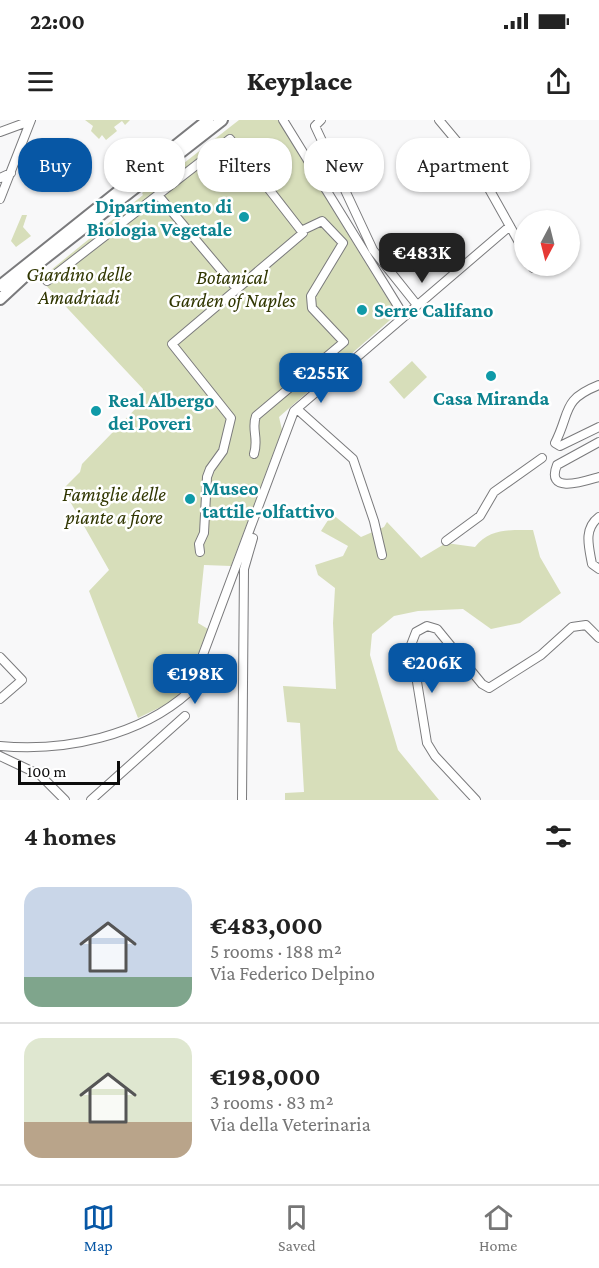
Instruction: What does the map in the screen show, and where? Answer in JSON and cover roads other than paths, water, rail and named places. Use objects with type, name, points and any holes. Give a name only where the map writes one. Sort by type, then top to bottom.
[{"type":"main road","points":[[0,298],[4,282],[208,120]]},
{"type":"main road","points":[[4,282],[222,120]]},
{"type":"street","points":[[283,120],[304,155]]},
{"type":"street","points":[[321,120],[315,126],[321,138]]},
{"type":"street","points":[[439,120],[477,167],[514,233]]},
{"type":"street","points":[[0,132],[30,121]]},
{"type":"street","points":[[0,200],[30,121]]},
{"type":"street","points":[[47,282],[230,139],[303,230]]},
{"type":"street","points":[[0,178],[12,173]]},
{"type":"street","points":[[328,192],[370,252],[417,305]]},
{"type":"street","points":[[345,192],[370,252],[404,316]]},
{"type":"street","points":[[158,195],[237,289]]},
{"type":"street","points":[[200,552],[199,544],[204,533],[207,477],[223,451],[231,418],[172,344],[302,235],[303,230],[322,220],[344,243],[310,296],[310,302],[312,308],[344,342],[256,416],[254,429],[258,439],[254,454]]},
{"type":"street","points":[[0,746],[67,745],[98,738],[136,725],[171,708],[189,692],[260,507],[289,419],[297,409],[510,226]]},
{"type":"street","points":[[599,385],[582,392],[572,400],[555,444],[560,446],[599,427]]},
{"type":"street","points":[[297,409],[353,459],[374,522],[382,555]]},
{"type":"street","points":[[599,442],[557,465],[555,473],[559,482],[566,485],[599,477]]},
{"type":"street","points":[[446,541],[480,516],[494,492],[542,458]]},
{"type":"street","points":[[242,800],[244,569],[260,507]]},
{"type":"street","points":[[599,517],[591,526],[588,536],[592,564],[599,569]]},
{"type":"street","points":[[476,800],[435,756],[426,741],[411,645],[416,632],[427,626],[436,629],[485,687],[494,687],[541,655],[578,624],[586,625],[599,638]]},
{"type":"street","points":[[0,657],[22,681],[0,699]]},
{"type":"street","points":[[91,800],[185,716]]},
{"type":"street","points":[[0,756],[40,775],[65,800]]},
{"type":"place","name":"Dipartimento di Biologia Vegetale","points":[[244,217]]},
{"type":"place","name":"Serre Califano","points":[[362,310]]},
{"type":"place","name":"Casa Miranda","points":[[491,376]]},
{"type":"place","name":"Real Albergo dei Poveri","points":[[96,411]]},
{"type":"place","name":"Museo tattile-olfattivo","points":[[190,499]]},
{"type":"park label","name":"Giardino delle Amadriadi","points":[[79,286]]},
{"type":"park label","name":"Botanical Garden of Naples","points":[[232,288]]},
{"type":"park label","name":"Famiglie delle piante a fiore","points":[[114,506]]}]
